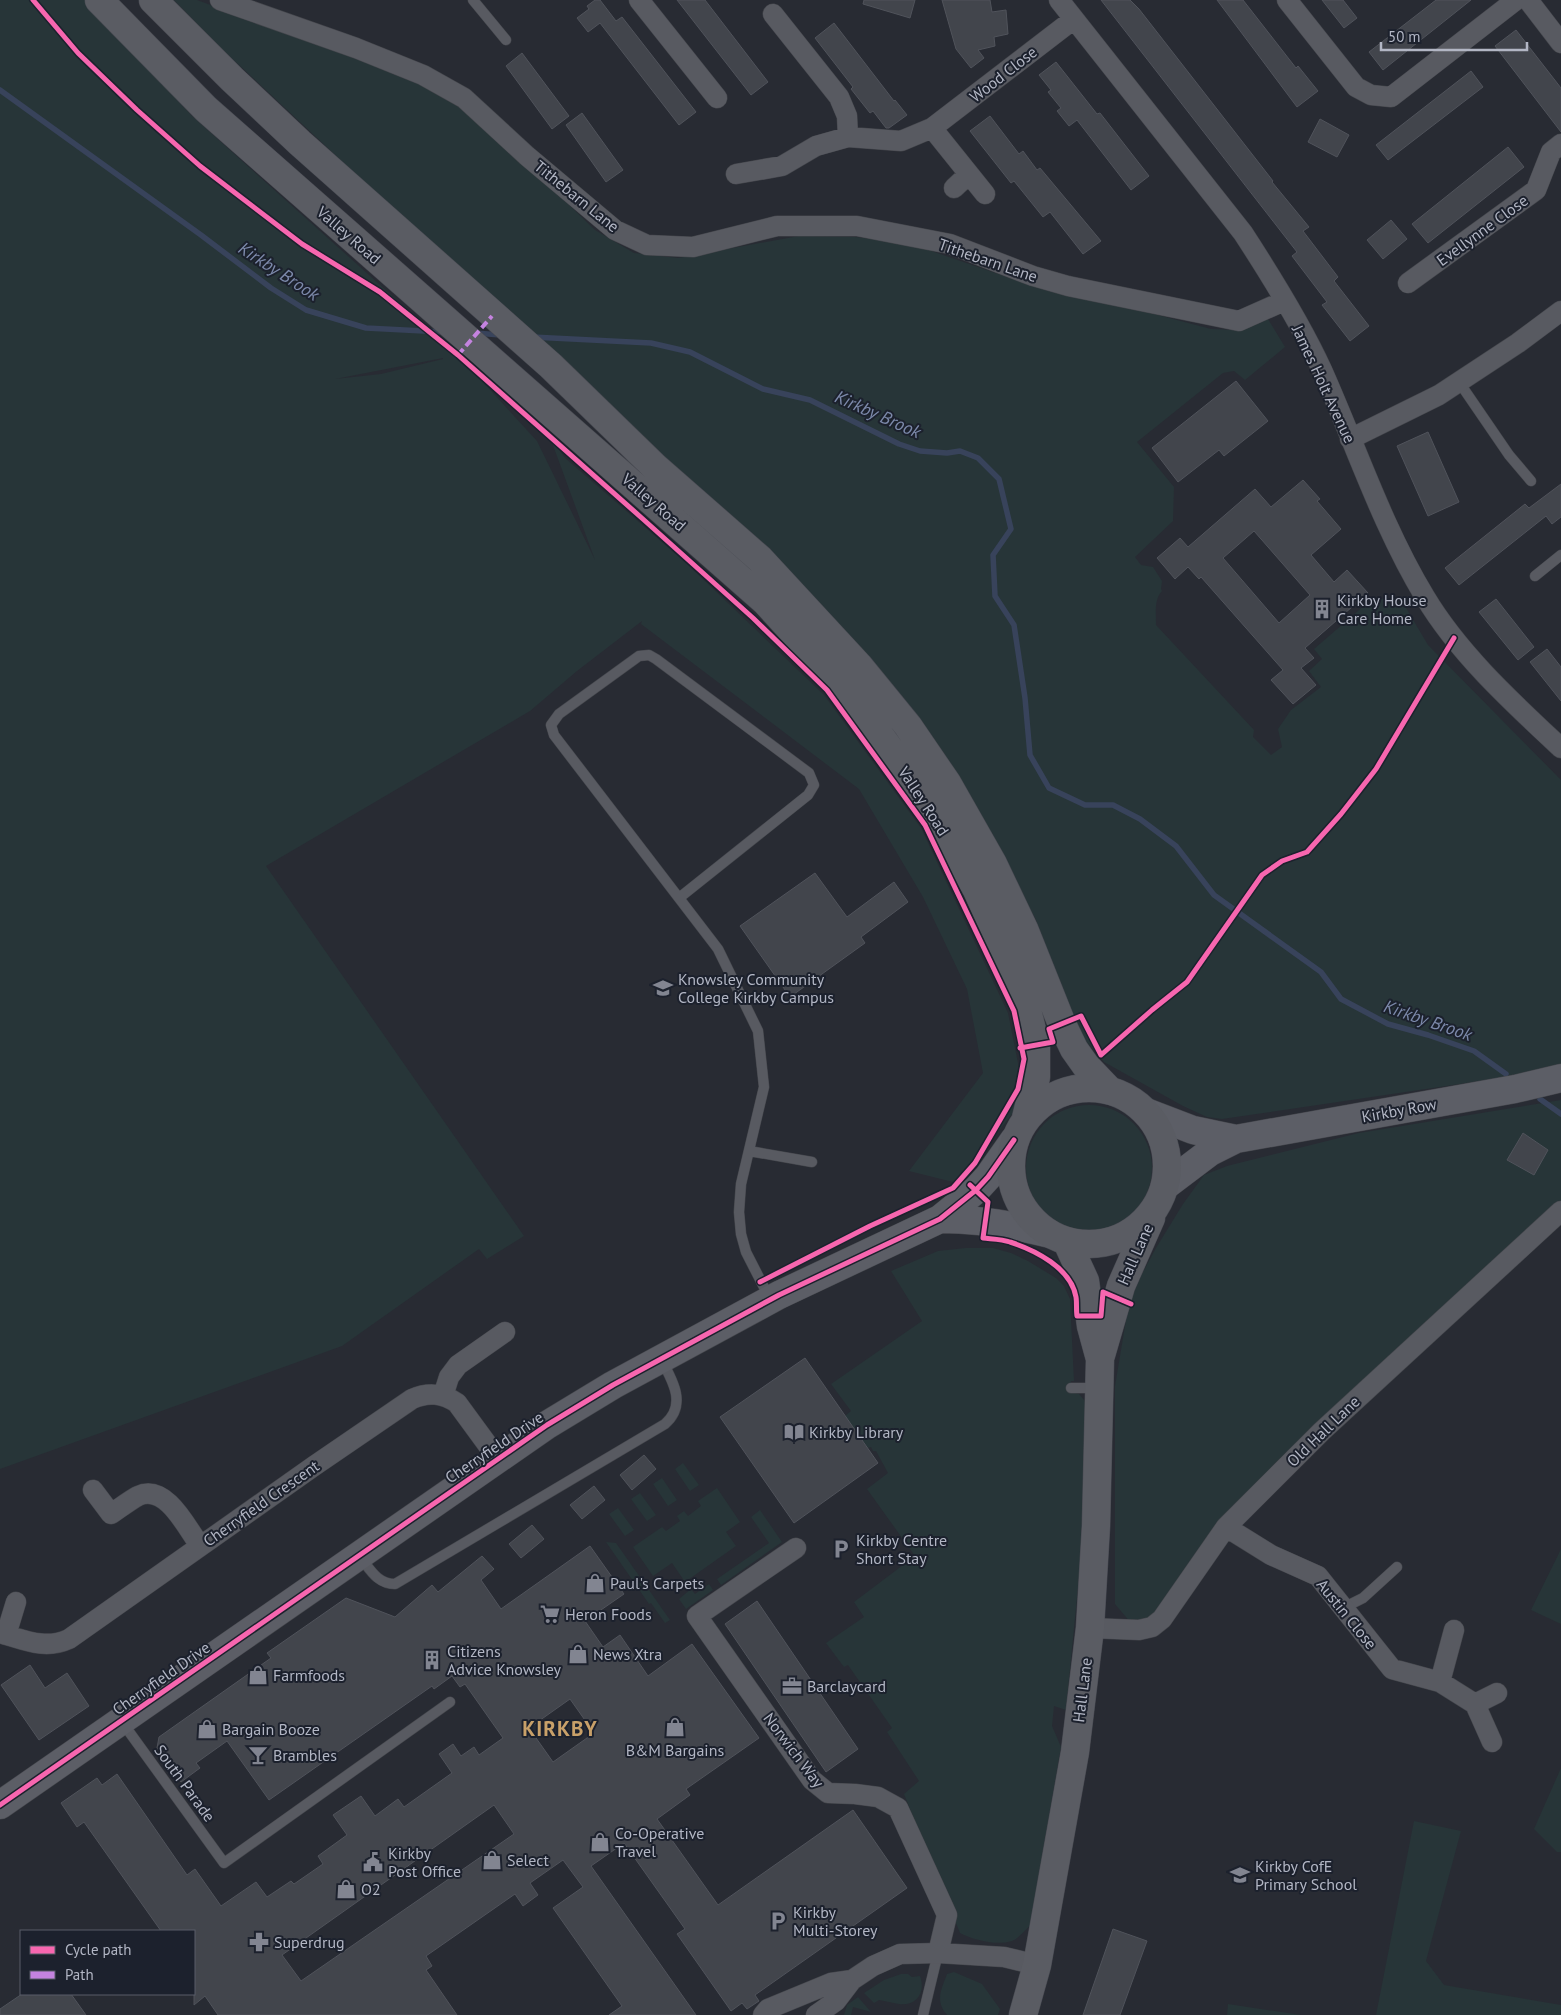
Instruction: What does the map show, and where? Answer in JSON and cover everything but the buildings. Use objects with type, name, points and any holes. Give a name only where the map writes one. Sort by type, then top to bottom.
[{"type":"main road","name":"Valley Road","points":[[99,0],[206,109],[765,601],[843,686],[895,756],[937,818],[977,890],[1008,959],[1026,1006],[1037,1057],[1036,1077],[1020,1129]]},
{"type":"main road","name":"Valley Road","points":[[153,0],[232,79],[300,143],[492,316],[551,366],[655,467],[760,560],[859,666],[908,726],[947,783],[993,864],[1024,929],[1074,1049],[1086,1066],[1109,1090]]},
{"type":"main road","points":[[1086,1087],[1109,1090],[1129,1098],[1146,1112],[1161,1134],[1167,1160],[1160,1196],[1143,1223],[1127,1235],[1108,1242],[1087,1244],[1058,1238],[1029,1217],[1015,1194],[1010,1167],[1020,1129],[1043,1102],[1064,1091],[1086,1087]]},
{"type":"main road","name":"Hall Lane","points":[[1100,1359],[1120,1286],[1160,1196]]},
{"type":"main road","name":"Hall Lane","points":[[1023,2015],[1037,1965],[1075,1752],[1090,1628],[1098,1485],[1100,1359],[1091,1326],[1085,1281],[1058,1238]]},
{"type":"street","name":"Tithebarn Lane","points":[[220,0],[356,48],[422,75],[464,98],[527,156],[615,230],[647,245],[693,247],[777,226],[857,226],[972,250],[1034,276],[1068,286],[1239,321],[1284,301]]},
{"type":"street","points":[[639,0],[717,98]]},
{"type":"street","name":"James Holt Avenue","points":[[1059,0],[1243,233],[1284,301],[1321,369],[1392,536],[1425,598],[1454,638],[1508,698],[1561,748]]},
{"type":"street","points":[[1287,0],[1356,87],[1371,96],[1391,96],[1516,0]]},
{"type":"street","points":[[1528,0],[1561,43]]},
{"type":"street","points":[[773,14],[839,97],[847,116],[848,137]]},
{"type":"street","name":"Wood Close","points":[[736,174],[782,166],[816,146],[848,137],[901,141],[932,128],[1074,19]]},
{"type":"street","points":[[932,128],[985,194]]},
{"type":"street","name":"Evellynne Close","points":[[1408,283],[1536,190],[1551,152],[1561,144]]},
{"type":"street","points":[[954,188],[969,174]]},
{"type":"street","points":[[1350,438],[1438,395],[1518,343],[1561,311]]},
{"type":"street","name":"Kirkby Row","points":[[1160,1196],[1210,1152],[1236,1139],[1487,1094],[1561,1078]]},
{"type":"street","name":"Kirkby Row","points":[[1146,1112],[1193,1130],[1236,1139]]},
{"type":"street","name":"Cherryfield Drive","points":[[0,1805],[498,1459],[596,1395],[770,1300],[940,1219],[976,1190],[988,1177],[1020,1129]]},
{"type":"street","name":"Old Hall Lane","points":[[1090,1628],[1139,1630],[1152,1627],[1170,1609],[1206,1554],[1226,1528],[1322,1431],[1561,1211]]},
{"type":"street","name":"Cherryfield Drive","points":[[940,1219],[970,1220],[1021,1227],[1058,1238]]},
{"type":"street","points":[[498,1459],[464,1411],[457,1404],[443,1396],[450,1377],[458,1365],[505,1332]]},
{"type":"street","name":"Cherryfield Crescent","points":[[16,1602],[3,1634],[52,1645],[69,1639],[412,1399],[428,1394],[443,1396]]},
{"type":"street","points":[[93,1490],[111,1514],[138,1496],[146,1494],[161,1496],[200,1546]]},
{"type":"street","name":"Austin Close","points":[[1226,1528],[1271,1555],[1318,1576],[1392,1669],[1440,1682],[1475,1704]]},
{"type":"street","name":"Norwich Way","points":[[796,1548],[697,1616],[812,1780],[828,1793],[878,1797],[898,1808],[947,1916],[938,1953]]},
{"type":"street","points":[[1440,1682],[1454,1630]]},
{"type":"street","points":[[1492,1742],[1475,1704],[1497,1694]]},
{"type":"street","points":[[816,2015],[836,2001],[852,1980],[873,1966],[900,1954],[938,1953],[1004,1957],[1037,1965]]},
{"type":"street","points":[[763,2015],[768,2009],[831,1983],[852,1980]]},
{"type":"lane","points":[[473,0],[506,40]]},
{"type":"lane","points":[[1459,382],[1509,455],[1531,481]]},
{"type":"lane","points":[[1535,576],[1561,555]]},
{"type":"lane","points":[[679,898],[808,795],[814,785],[809,773],[669,669],[649,655],[639,656],[559,714],[551,724],[554,735],[718,949],[758,1031],[764,1087],[741,1184],[739,1212],[741,1234],[750,1260],[770,1300]]},
{"type":"lane","points":[[750,1151],[812,1162]]},
{"type":"lane","points":[[360,1556],[378,1580],[386,1584],[395,1584],[665,1424],[677,1406],[677,1395],[661,1359]]},
{"type":"lane","points":[[1071,1388],[1100,1388]]},
{"type":"lane","points":[[1343,1608],[1363,1598],[1397,1567]]},
{"type":"lane","name":"South Parade","points":[[121,1721],[224,1863],[450,1702]]},
{"type":"lane","points":[[923,2015],[938,1953]]},
{"type":"shaded area","points":[[0,0],[87,0],[191,115],[458,355],[537,441],[595,560],[550,437],[565,458],[685,562],[824,695],[921,828],[1008,1013],[1025,1098],[957,1183],[909,1171],[983,1073],[967,989],[923,897],[859,789],[641,624],[642,621],[577,671],[530,711],[266,866],[524,1236],[487,1259],[479,1249],[342,1346],[0,1469]],"holes":[[[443,358],[443,359],[381,374],[335,379]]]},
{"type":"shaded area","points":[[174,0],[197,0],[414,80],[462,107],[537,174],[595,230],[634,253],[678,258],[799,236],[855,237],[908,243],[1048,291],[1139,310],[1211,329],[1239,330],[1268,319],[1285,347],[1245,380],[1234,371],[1223,373],[1137,442],[1174,487],[1173,521],[1135,557],[1141,565],[1153,567],[1162,581],[1162,591],[1157,602],[1156,625],[1254,730],[1253,737],[1271,755],[1282,747],[1278,729],[1291,710],[1321,687],[1309,671],[1322,659],[1314,649],[1373,598],[1402,601],[1428,645],[1561,780],[1561,1065],[1535,1073],[1222,1119],[1207,1117],[1183,1106],[1104,1062],[1085,1040],[1063,991],[1035,918],[986,828],[929,736],[457,269],[222,49]]},
{"type":"shaded area","points":[[1561,1100],[1561,1203],[1221,1524],[1153,1619],[1131,1623],[1115,1604],[1115,1386],[1130,1296],[1156,1248],[1183,1204],[1204,1175],[1227,1166],[1359,1133]]},
{"type":"shaded area","points":[[1089,1105],[1113,1110],[1134,1123],[1147,1144],[1152,1168],[1147,1192],[1134,1213],[1113,1226],[1089,1231],[1065,1226],[1044,1213],[1031,1192],[1026,1168],[1031,1144],[1044,1123],[1065,1110]]},
{"type":"shaded area","points":[[993,1248],[1011,1253],[1056,1278],[1064,1286],[1070,1299],[1074,1381],[1071,1381],[1070,1392],[1079,1394],[1085,1401],[1084,1526],[1066,1710],[1054,1706],[1052,1726],[1061,1747],[1030,1926],[1014,1940],[999,1943],[978,1940],[960,1933],[904,1794],[919,1781],[887,1732],[892,1728],[848,1665],[844,1667],[826,1643],[864,1617],[854,1602],[915,1556],[867,1489],[888,1473],[876,1451],[873,1451],[871,1447],[868,1448],[845,1416],[851,1411],[831,1384],[922,1321],[891,1271],[938,1251]]},
{"type":"shaded area","points":[[683,1463],[699,1485],[690,1491],[675,1469]]},
{"type":"shaded area","points":[[662,1478],[677,1500],[668,1506],[653,1484]]},
{"type":"shaded area","points":[[717,1488],[740,1522],[726,1532],[736,1546],[685,1582],[672,1563],[653,1576],[633,1547],[662,1527],[666,1531],[680,1521],[677,1516],[684,1511],[688,1516],[701,1506],[698,1501]]},
{"type":"shaded area","points":[[640,1493],[656,1515],[647,1521],[631,1499]]},
{"type":"shaded area","points":[[618,1508],[634,1530],[625,1536],[609,1514]]},
{"type":"shaded area","points":[[760,1510],[782,1542],[721,1585],[717,1579],[769,1543],[751,1517]]},
{"type":"shaded area","points":[[606,1542],[616,1543],[670,1620],[665,1623],[651,1603],[649,1604]]},
{"type":"shaded area","points":[[1561,1549],[1561,1624],[1531,1610]]},
{"type":"shaded area","points":[[709,1584],[713,1590],[686,1609],[679,1599],[691,1589],[695,1594]]},
{"type":"shaded area","points":[[1561,1768],[1561,1852],[1557,1852],[1534,1829]]},
{"type":"shaded area","points":[[1414,1821],[1461,1831],[1426,1961],[1444,1985],[1561,2005],[1561,2015],[1376,2015]]},
{"type":"shaded area","points":[[954,1972],[982,1984],[1000,2009],[998,2015],[947,2015],[941,2005],[940,1995],[947,1974]]},
{"type":"shaded area","points":[[901,1974],[908,1974],[912,1977],[920,1976],[922,1982],[921,1992],[911,2003],[899,2004],[879,2000],[874,2003],[864,1993],[884,1980]]},
{"type":"shaded area","points":[[858,1997],[871,2012],[853,2007],[851,2015],[844,2015],[847,2005]]},
{"type":"shaded area","points":[[1228,2004],[1301,2015],[1227,2015]]},
{"type":"waterway","name":"Kirkby Brook","points":[[0,90],[271,288],[306,310],[366,328],[443,332]]},
{"type":"waterway","name":"Kirkby Brook","points":[[475,333],[501,335]]},
{"type":"waterway","name":"Kirkby Brook","points":[[532,337],[651,343],[690,352],[763,389],[810,400],[899,444],[920,451],[947,453],[960,451],[978,458],[999,479],[1011,529],[993,555],[995,596],[1014,625],[1025,698],[1030,755],[1049,788],[1085,805],[1113,805],[1140,819],[1176,846],[1214,895],[1321,972],[1341,999],[1388,1024],[1474,1051],[1506,1074]]},
{"type":"waterway","points":[[1540,1099],[1561,1114]]},
{"type":"marked path","points":[[458,355],[492,316]]},
{"type":"cycle path","points":[[33,0],[78,53],[137,110],[200,166],[302,244],[380,292],[458,355],[753,618],[827,690],[925,825],[1014,1011],[1024,1059],[1018,1089],[975,1163],[953,1188],[870,1226],[760,1282]]},
{"type":"cycle path","points":[[1020,1048],[1053,1042],[1049,1029],[1081,1016],[1101,1055],[1187,982],[1262,875],[1282,861],[1307,852],[1341,814],[1376,769],[1454,638]]},
{"type":"cycle path","points":[[0,1805],[547,1425],[613,1385],[779,1295],[940,1219],[976,1190],[988,1177],[1014,1140]]},
{"type":"cycle path","points":[[970,1185],[988,1202],[983,1238],[1004,1240],[1020,1245],[1041,1255],[1060,1269],[1073,1287],[1076,1297],[1077,1316],[1101,1316],[1103,1292],[1131,1304]]},
{"type":"place","name":"Kirkby House Care Home","points":[[1322,609]]},
{"type":"place","name":"Knowsley Community College Kirkby Campus","points":[[663,988]]},
{"type":"place","name":"Kirkby Library","points":[[794,1432]]},
{"type":"place","name":"Kirkby Centre Short Stay","points":[[841,1549]]},
{"type":"place","name":"Paul's Carpets","points":[[595,1583]]},
{"type":"place","name":"Heron Foods","points":[[550,1614]]},
{"type":"place","name":"News Xtra","points":[[578,1654]]},
{"type":"place","name":"Citizens Advice Knowsley","points":[[432,1660]]},
{"type":"place","name":"Farmfoods","points":[[258,1675]]},
{"type":"place","name":"Barclaycard","points":[[792,1686]]},
{"type":"place","name":"B&M Bargains","points":[[675,1727]]},
{"type":"place","name":"Bargain Booze","points":[[207,1729]]},
{"type":"place","name":"Brambles","points":[[258,1755]]},
{"type":"place","name":"Co-Operative Travel","points":[[600,1842]]},
{"type":"place","name":"Select","points":[[492,1860]]},
{"type":"place","name":"Kirkby Post Office","points":[[373,1862]]},
{"type":"place","name":"Kirkby CofE Primary School","points":[[1240,1875]]},
{"type":"place","name":"O2","points":[[346,1889]]},
{"type":"place","name":"Kirkby Multi-Storey","points":[[778,1921]]},
{"type":"place","name":"Superdrug","points":[[259,1942]]},
{"type":"district","name":"KIRKBY","points":[[560,1728]]}]
